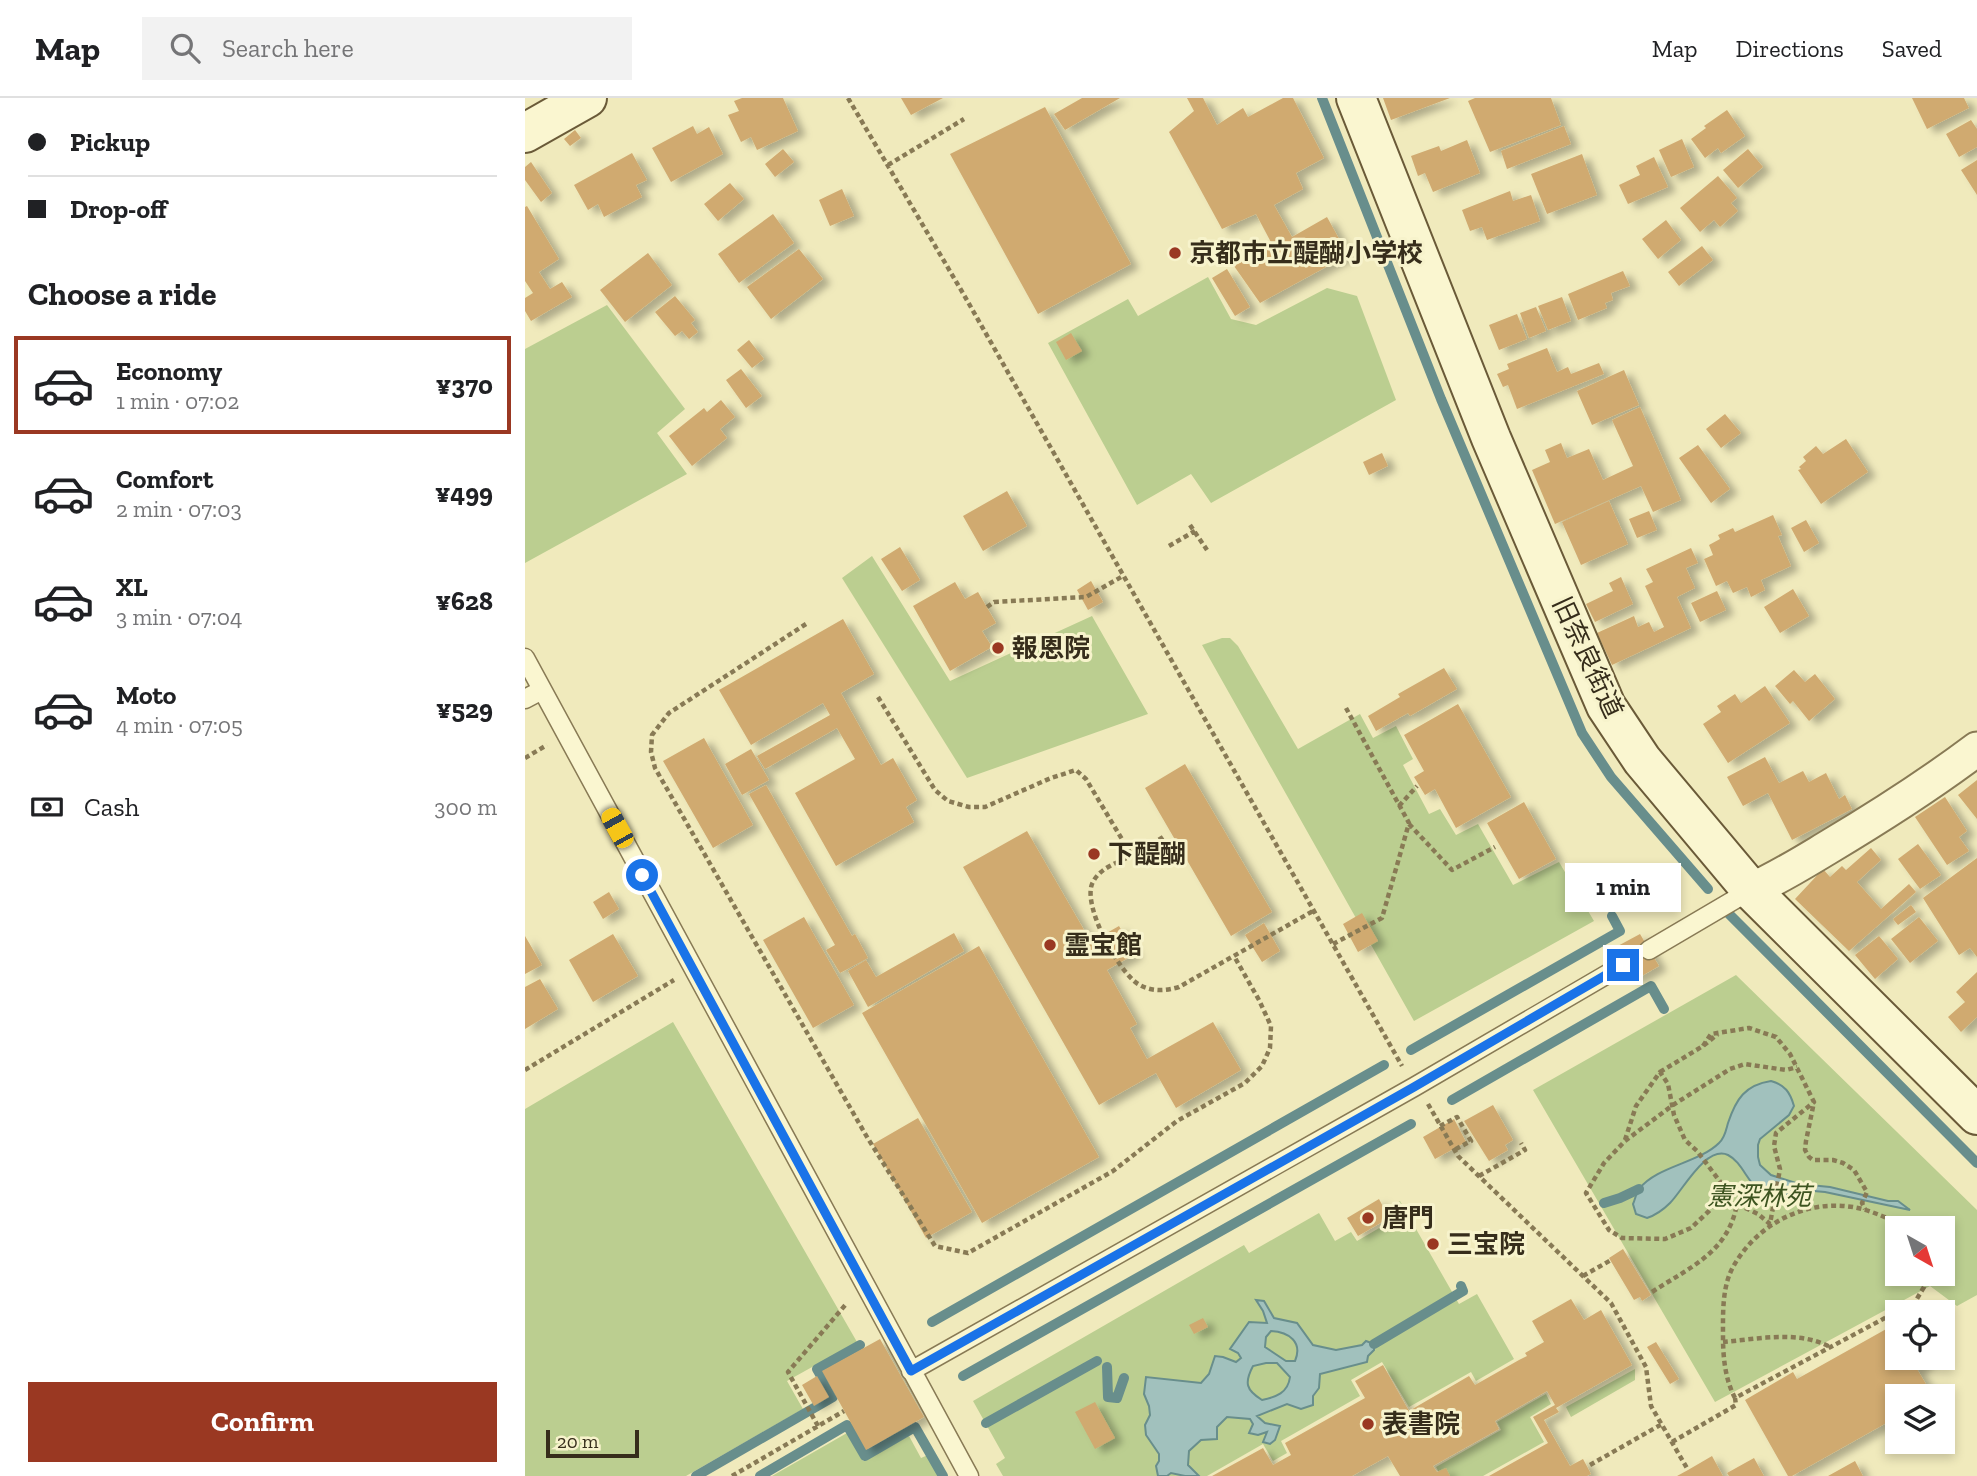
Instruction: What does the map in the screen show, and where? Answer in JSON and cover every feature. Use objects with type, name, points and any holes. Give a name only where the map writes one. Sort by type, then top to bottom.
[{"type":"street","points":[[525,133],[587,98]]},
{"type":"street","name":"旧奈良街道","points":[[1356,98],[1491,438],[1607,706],[1641,760],[1751,890],[1977,1115]]},
{"type":"street","points":[[1751,890],[1773,881],[1868,824],[1923,789],[1977,749]]},
{"type":"lane","points":[[525,658],[969,1476]]},
{"type":"lane","points":[[525,699],[542,690]]},
{"type":"lane","points":[[1649,950],[1751,890]]},
{"type":"lane","points":[[911,1371],[1416,1086],[1623,965]]},
{"type":"path","points":[[848,98],[1313,911],[1454,1150],[1611,1303],[1646,1367],[1651,1406],[1688,1470]]},
{"type":"path","points":[[888,165],[964,119]]},
{"type":"path","points":[[1190,525],[1207,550]]},
{"type":"path","points":[[1169,546],[1195,531]]},
{"type":"path","points":[[986,607],[994,602],[1086,597],[1123,576]]},
{"type":"path","points":[[806,624],[669,713],[652,735],[651,752],[655,768],[867,1137],[935,1246],[968,1253],[1113,1171],[1177,1121],[1245,1083],[1262,1066],[1270,1048],[1271,1027],[1234,956]]},
{"type":"path","points":[[878,697],[935,790],[948,802],[969,807],[985,807],[1076,770],[1086,779],[1132,856]]},
{"type":"path","points":[[1346,708],[1409,823],[1452,870],[1495,847]]},
{"type":"path","points":[[1399,806],[1417,786]]},
{"type":"path","points":[[1333,944],[1382,918],[1409,823]]},
{"type":"path","points":[[1163,837],[1099,873],[1092,884],[1089,897],[1098,927],[1123,970],[1137,983],[1165,991],[1179,987],[1313,911]]},
{"type":"path","points":[[525,1070],[693,969]]},
{"type":"path","points":[[1625,1141],[1636,1106],[1660,1072],[1719,1033],[1749,1028],[1776,1037],[1790,1054],[1814,1102],[1805,1150],[1813,1160],[1833,1160],[1854,1170],[1867,1192],[1862,1203],[1865,1210]]},
{"type":"path","points":[[1726,1191],[1691,1228],[1665,1239],[1622,1238],[1609,1230],[1586,1193],[1604,1163],[1625,1141],[1673,1105],[1730,1069],[1745,1064],[1786,1070],[1797,1067]]},
{"type":"path","points":[[1660,1072],[1668,1084],[1674,1115],[1685,1140],[1697,1151],[1737,1204],[1758,1214],[1770,1224]]},
{"type":"path","points":[[1770,1224],[1780,1169],[1774,1146],[1776,1133],[1814,1102]]},
{"type":"path","points":[[1440,1126],[1457,1117],[1471,1141],[1454,1150]]},
{"type":"path","points":[[1479,1177],[1525,1150],[1521,1143]]},
{"type":"path","points":[[1652,1292],[1703,1259],[1723,1240],[1734,1220],[1737,1204]]},
{"type":"path","points":[[1672,1442],[1736,1405],[1728,1385],[1723,1342],[1723,1302],[1732,1269],[1747,1246],[1770,1224],[1798,1212],[1831,1204],[1855,1207],[1885,1216]]},
{"type":"path","points":[[1583,1276],[1611,1261]]},
{"type":"path","points":[[818,1426],[788,1372],[864,1284]]},
{"type":"path","points":[[1735,1398],[1915,1302],[1924,1286]]},
{"type":"path","points":[[1723,1342],[1805,1338],[1831,1347]]},
{"type":"path","points":[[732,1476],[844,1410]]},
{"type":"path","points":[[1590,1465],[1661,1424]]},
{"type":"green space","points":[[1208,277],[1231,319],[1256,325],[1327,288],[1357,296],[1396,400],[1211,503],[1191,474],[1137,505],[1048,343],[1128,299],[1138,316]]},
{"type":"green space","points":[[607,305],[685,409],[657,433],[687,474],[525,563],[525,349]]},
{"type":"green space","points":[[872,556],[950,681],[1092,616],[1148,714],[967,778],[842,578]]},
{"type":"green space","points":[[1230,638],[1238,646],[1298,749],[1360,714],[1373,738],[1396,726],[1413,759],[1403,765],[1429,814],[1440,809],[1456,835],[1478,824],[1513,885],[1559,862],[1594,921],[1414,1021],[1202,645]]},
{"type":"green space","name":"憲深林苑","points":[[1736,975],[1977,1210],[1977,1295],[1957,1306],[1955,1300],[1949,1300],[1930,1286],[1904,1300],[1885,1300],[1885,1310],[1715,1402],[1533,1090]]},
{"type":"green space","points":[[673,1022],[857,1342],[787,1381],[803,1409],[686,1476],[525,1476],[525,1109]]},
{"type":"green space","points":[[1400,1201],[1459,1304],[1477,1294],[1514,1359],[1476,1381],[1471,1372],[1409,1407],[1382,1362],[1351,1380],[1360,1396],[1281,1441],[1287,1453],[1273,1461],[1263,1444],[1207,1476],[1003,1476],[996,1464],[1005,1458],[973,1401],[1244,1245],[1249,1253],[1319,1213],[1335,1241],[1351,1232],[1357,1241],[1393,1220],[1387,1209]]},
{"type":"green space","points":[[1635,1369],[1635,1380],[1571,1417],[1566,1407]]},
{"type":"green space","points":[[1546,1394],[1551,1404],[1530,1417],[1544,1442],[1483,1476],[1441,1476],[1436,1467],[1501,1430],[1497,1422]]},
{"type":"green space","points":[[847,1433],[863,1461],[909,1436],[921,1458],[928,1455],[940,1476],[772,1476]]},
{"type":"water","points":[[1771,1081],[1786,1090],[1794,1106],[1789,1115],[1760,1139],[1760,1165],[1771,1175],[1799,1184],[1830,1187],[1898,1201],[1910,1210],[1825,1192],[1802,1190],[1774,1198],[1755,1187],[1733,1158],[1720,1154],[1703,1162],[1662,1210],[1647,1218],[1636,1214],[1633,1204],[1638,1191],[1647,1181],[1711,1150],[1724,1136],[1734,1107],[1743,1094],[1754,1086]]},
{"type":"water","points":[[1256,1300],[1264,1301],[1274,1318],[1297,1323],[1313,1345],[1336,1350],[1362,1345],[1366,1341],[1374,1344],[1374,1350],[1368,1356],[1367,1362],[1320,1374],[1319,1388],[1313,1396],[1313,1405],[1301,1409],[1287,1404],[1257,1416],[1265,1423],[1280,1426],[1275,1440],[1270,1444],[1263,1442],[1267,1432],[1258,1435],[1249,1433],[1253,1424],[1250,1419],[1227,1417],[1217,1427],[1217,1439],[1201,1440],[1189,1451],[1188,1465],[1199,1476],[1171,1473],[1158,1476],[1156,1466],[1159,1454],[1146,1435],[1145,1425],[1150,1415],[1144,1394],[1146,1377],[1201,1383],[1209,1374],[1215,1356],[1236,1362],[1241,1358],[1230,1349],[1249,1322],[1267,1323]],"holes":[[[1271,1331],[1283,1333],[1293,1339],[1297,1348],[1295,1361],[1286,1361],[1265,1347],[1266,1337]],[[1277,1363],[1290,1377],[1287,1387],[1281,1393],[1262,1400],[1248,1386],[1248,1377],[1253,1366]]]},
{"type":"building","points":[[742,98],[783,98],[798,131],[757,150],[751,137],[741,142],[728,115],[739,111],[734,101]]},
{"type":"building","points":[[901,98],[943,98],[911,115]]},
{"type":"building","points":[[1082,98],[1120,98],[1065,130],[1054,114]]},
{"type":"building","points":[[1187,98],[1203,98],[1217,125],[1243,108],[1248,117],[1283,98],[1293,98],[1324,158],[1296,173],[1303,189],[1274,205],[1292,237],[1327,217],[1348,255],[1260,303],[1234,266],[1273,246],[1256,214],[1222,229],[1169,132],[1194,111]]},
{"type":"building","points":[[1383,98],[1450,98],[1391,120]]},
{"type":"building","points":[[1475,98],[1551,98],[1561,125],[1490,152],[1468,101]]},
{"type":"building","points":[[1912,98],[1964,98],[1969,108],[1927,129]]},
{"type":"building","points":[[1045,107],[1131,264],[1038,314],[950,154]]},
{"type":"building","points":[[1727,110],[1745,136],[1721,153],[1718,148],[1705,158],[1691,139]]},
{"type":"building","points":[[1971,120],[1977,129],[1977,147],[1959,157],[1946,134]]},
{"type":"building","points":[[693,126],[697,134],[709,127],[723,154],[671,182],[652,148]]},
{"type":"building","points":[[1564,126],[1571,144],[1507,169],[1501,151]]},
{"type":"building","points":[[575,130],[581,138],[570,146],[564,139]]},
{"type":"building","points":[[1682,139],[1694,167],[1671,177],[1659,150]]},
{"type":"building","points":[[1467,140],[1480,173],[1433,192],[1425,173],[1418,176],[1411,156],[1439,146],[1441,151]]},
{"type":"building","points":[[783,149],[794,162],[775,177],[765,164]]},
{"type":"building","points":[[1748,149],[1763,167],[1738,188],[1723,170]]},
{"type":"building","points":[[632,153],[647,180],[636,185],[642,197],[604,217],[598,204],[588,210],[574,185]]},
{"type":"building","points":[[1582,154],[1597,195],[1547,214],[1531,174]]},
{"type":"building","points":[[1654,157],[1668,187],[1628,204],[1619,185],[1640,175],[1636,166]]},
{"type":"building","points":[[1977,160],[1977,195],[1961,170]]},
{"type":"building","points":[[531,162],[552,193],[541,202],[525,180],[525,167]]},
{"type":"building","points":[[1718,176],[1737,198],[1731,203],[1738,211],[1720,227],[1714,220],[1700,232],[1680,208]]},
{"type":"building","points":[[730,183],[744,199],[718,221],[704,204]]},
{"type":"building","points":[[842,189],[854,216],[830,226],[819,200]]},
{"type":"building","points":[[1510,191],[1513,201],[1531,195],[1540,221],[1487,240],[1482,227],[1470,231],[1462,210]]},
{"type":"building","points":[[527,206],[559,259],[539,272],[550,289],[562,282],[572,297],[531,321],[525,311],[525,298],[533,293],[525,281]]},
{"type":"building","points":[[773,214],[794,243],[739,283],[718,254]]},
{"type":"building","points":[[1666,220],[1681,240],[1658,259],[1642,239]]},
{"type":"building","points":[[1702,246],[1713,260],[1679,286],[1668,272]]},
{"type":"building","points":[[799,249],[823,279],[771,319],[747,287]]},
{"type":"building","points":[[648,253],[672,285],[625,322],[600,290]]},
{"type":"building","points":[[1227,269],[1250,307],[1235,316],[1212,278]]},
{"type":"building","points":[[1623,271],[1630,286],[1611,293],[1613,300],[1605,303],[1607,308],[1578,320],[1568,294]]},
{"type":"building","points":[[675,296],[695,320],[691,323],[698,332],[689,339],[682,331],[675,336],[655,312]]},
{"type":"building","points":[[1562,297],[1571,321],[1548,330],[1538,306]]},
{"type":"building","points":[[1536,307],[1546,331],[1529,338],[1520,313]]},
{"type":"building","points":[[1517,314],[1527,339],[1499,350],[1489,325]]},
{"type":"building","points":[[1071,333],[1082,351],[1066,360],[1056,342]]},
{"type":"building","points":[[749,340],[764,359],[752,368],[737,350]]},
{"type":"building","points":[[1547,348],[1557,372],[1568,367],[1571,374],[1599,363],[1604,374],[1517,409],[1508,385],[1503,387],[1497,374],[1509,369],[1507,364]]},
{"type":"building","points":[[741,369],[762,396],[746,408],[726,380]]},
{"type":"building","points":[[1624,370],[1639,405],[1592,425],[1577,391]]},
{"type":"building","points":[[721,400],[735,417],[720,429],[727,438],[692,466],[669,436],[704,408],[707,412]]},
{"type":"building","points":[[1640,407],[1681,500],[1653,512],[1641,486],[1555,524],[1532,470],[1550,462],[1545,450],[1561,443],[1567,458],[1589,449],[1603,480],[1633,466],[1612,420]]},
{"type":"building","points":[[1725,414],[1741,433],[1721,448],[1706,429]]},
{"type":"building","points":[[1846,439],[1868,472],[1821,504],[1798,470],[1801,469],[1799,467],[1806,461],[1803,457],[1816,446],[1823,454]]},
{"type":"building","points":[[1698,445],[1730,489],[1711,503],[1679,458]]},
{"type":"building","points":[[1382,453],[1388,466],[1369,475],[1363,462]]},
{"type":"building","points":[[1007,491],[1027,526],[983,551],[963,516]]},
{"type":"building","points":[[1609,501],[1628,544],[1581,565],[1562,522]]},
{"type":"building","points":[[1649,511],[1657,530],[1637,538],[1629,519]]},
{"type":"building","points":[[1773,515],[1782,535],[1778,536],[1791,566],[1761,580],[1765,590],[1751,597],[1747,587],[1733,593],[1727,581],[1716,586],[1704,559],[1713,555],[1709,545],[1720,539],[1718,535],[1733,528],[1735,532]]},
{"type":"building","points":[[1806,520],[1819,543],[1804,552],[1791,528]]},
{"type":"building","points":[[900,547],[920,580],[902,591],[881,559]]},
{"type":"building","points":[[1691,548],[1698,563],[1686,568],[1695,588],[1677,597],[1691,628],[1612,665],[1597,633],[1634,616],[1638,627],[1649,622],[1654,632],[1664,627],[1645,586],[1653,582],[1646,569]]},
{"type":"building","points":[[1621,577],[1633,604],[1595,622],[1586,604],[1613,591],[1609,583]]},
{"type":"building","points":[[1091,581],[1103,602],[1088,610],[1077,590]]},
{"type":"building","points":[[955,582],[965,599],[978,592],[996,623],[982,631],[992,647],[950,671],[913,606]]},
{"type":"building","points":[[1793,589],[1809,616],[1780,633],[1764,607]]},
{"type":"building","points":[[1717,591],[1726,610],[1700,622],[1691,603]]},
{"type":"building","points":[[843,619],[874,674],[841,693],[881,765],[893,758],[917,800],[906,807],[914,822],[836,866],[795,793],[855,759],[837,728],[765,769],[757,756],[830,715],[823,703],[751,745],[719,690]]},
{"type":"building","points":[[1444,668],[1457,689],[1410,716],[1408,713],[1376,731],[1368,716],[1400,697],[1398,694]]},
{"type":"building","points":[[1794,670],[1805,682],[1815,674],[1835,699],[1809,721],[1793,701],[1790,704],[1775,686]]},
{"type":"building","points":[[1765,686],[1790,723],[1728,763],[1703,724],[1721,712],[1717,706],[1735,694],[1741,703]]},
{"type":"building","points":[[1458,704],[1511,797],[1456,828],[1435,789],[1425,795],[1414,777],[1424,771],[1404,735]]},
{"type":"building","points":[[704,738],[753,825],[713,848],[663,761]]},
{"type":"building","points":[[751,749],[769,780],[742,795],[725,764]]},
{"type":"building","points":[[1765,757],[1779,783],[1803,771],[1809,782],[1826,773],[1839,799],[1845,795],[1852,809],[1792,840],[1768,793],[1743,806],[1727,777]]},
{"type":"building","points":[[1185,764],[1272,912],[1231,936],[1145,788]]},
{"type":"building","points":[[1977,780],[1977,819],[1958,795]]},
{"type":"building","points":[[766,785],[852,936],[855,934],[868,958],[840,973],[826,950],[835,945],[749,794]]},
{"type":"building","points":[[1945,797],[1967,831],[1959,837],[1969,851],[1947,865],[1915,817]]},
{"type":"building","points":[[1524,802],[1556,859],[1519,879],[1487,823]]},
{"type":"building","name":"霊宝館","points":[[1027,831],[1091,942],[1119,926],[1135,954],[1107,970],[1137,1024],[1130,1028],[1147,1059],[1213,1022],[1241,1070],[1176,1108],[1156,1073],[1099,1105],[963,867]]},
{"type":"building","points":[[1918,844],[1941,875],[1920,889],[1898,859]]},
{"type":"building","points":[[1871,848],[1881,860],[1857,882],[1881,909],[1909,884],[1916,892],[1849,951],[1795,899],[1823,869],[1830,877],[1842,866],[1846,870]]},
{"type":"building","points":[[1977,858],[1977,957],[1970,948],[1959,955],[1923,898]]},
{"type":"building","points":[[609,892],[619,909],[603,919],[593,902]]},
{"type":"building","points":[[1911,905],[1916,912],[1898,925],[1893,919]]},
{"type":"building","points":[[1362,913],[1378,941],[1358,952],[1343,924]]},
{"type":"building","points":[[804,917],[854,1005],[813,1028],[763,940]]},
{"type":"building","points":[[1919,917],[1938,941],[1910,963],[1891,939]]},
{"type":"building","points":[[1264,923],[1280,951],[1262,962],[1245,935]]},
{"type":"building","points":[[954,933],[964,951],[868,1007],[848,971],[866,960],[876,977]]},
{"type":"building","points":[[613,934],[638,976],[593,1002],[569,960]]},
{"type":"building","points":[[1640,934],[1659,966],[1633,981],[1614,948]]},
{"type":"building","points":[[525,936],[542,965],[525,974]]},
{"type":"building","points":[[1879,936],[1898,959],[1875,979],[1855,955]]},
{"type":"building","points":[[979,946],[1099,1157],[982,1223],[862,1013]]},
{"type":"building","points":[[1977,972],[1977,1017],[1961,1032],[1948,1017],[1965,1002],[1956,992]]},
{"type":"building","points":[[540,979],[558,1009],[525,1029],[525,987]]},
{"type":"building","points":[[1493,1105],[1513,1140],[1505,1145],[1508,1150],[1489,1161],[1464,1121]]},
{"type":"building","points":[[918,1118],[972,1212],[926,1238],[873,1144]]},
{"type":"building","points":[[1454,1119],[1466,1142],[1435,1159],[1423,1137]]},
{"type":"building","name":"唐門","points":[[1379,1199],[1389,1218],[1358,1236],[1347,1218]]},
{"type":"building","points":[[1623,1249],[1651,1295],[1642,1301],[1640,1297],[1634,1300],[1609,1258]]},
{"type":"building","points":[[1571,1299],[1584,1320],[1601,1310],[1632,1365],[1556,1408],[1559,1412],[1544,1420],[1570,1466],[1583,1459],[1591,1474],[1587,1476],[1489,1476],[1548,1443],[1533,1417],[1555,1405],[1547,1391],[1495,1421],[1499,1429],[1433,1466],[1437,1472],[1446,1468],[1450,1476],[1400,1476],[1388,1456],[1352,1476],[1212,1476],[1263,1448],[1273,1465],[1291,1455],[1285,1443],[1365,1398],[1355,1381],[1383,1365],[1409,1411],[1469,1376],[1475,1385],[1527,1356],[1525,1353],[1544,1342],[1532,1321]]},
{"type":"building","points":[[1203,1318],[1208,1327],[1194,1334],[1189,1325]]},
{"type":"building","points":[[1885,1330],[1885,1370],[1918,1370],[1926,1384],[1885,1384],[1885,1424],[1788,1476],[1745,1400],[1793,1372],[1797,1379]]},
{"type":"building","points":[[880,1339],[924,1417],[866,1450],[822,1371]]},
{"type":"building","points":[[1656,1342],[1679,1379],[1670,1384],[1647,1347]]},
{"type":"building","points":[[817,1376],[829,1397],[814,1406],[802,1385]]},
{"type":"building","points":[[1095,1402],[1115,1438],[1095,1449],[1075,1412]]},
{"type":"building","points":[[1712,1456],[1723,1476],[1677,1476],[1688,1470]]},
{"type":"building","points":[[1754,1458],[1764,1476],[1729,1476],[1727,1473]]},
{"type":"building","points":[[1855,1461],[1863,1476],[1828,1476]]},
{"type":"waterway","points":[[1322,98],[1441,399],[1582,733],[1611,777],[1708,889]]},
{"type":"waterway","points":[[1729,914],[1977,1163]]},
{"type":"waterway","points":[[1411,1050],[1620,931],[1612,916]]},
{"type":"waterway","points":[[1452,1100],[1651,986],[1664,1009]]},
{"type":"waterway","points":[[932,1322],[1384,1065]]},
{"type":"waterway","points":[[963,1376],[1411,1124]]},
{"type":"waterway","points":[[1604,1203],[1639,1189]]},
{"type":"waterway","points":[[1374,1344],[1463,1291],[1461,1286]]},
{"type":"waterway","points":[[696,1476],[833,1397],[817,1369],[860,1345]]},
{"type":"waterway","points":[[986,1423],[1097,1361]]},
{"type":"waterway","points":[[1107,1367],[1108,1397],[1117,1398],[1124,1378]]},
{"type":"waterway","points":[[760,1476],[847,1425],[865,1456],[915,1427],[943,1476]]},
{"type":"place","name":"京都市立醍醐小学校","points":[[1175,253]]},
{"type":"place","name":"報恩院","points":[[998,648]]},
{"type":"place","name":"下醍醐","points":[[1094,854]]},
{"type":"place","name":"霊宝館","points":[[1050,945]]},
{"type":"place","name":"唐門","points":[[1368,1218]]},
{"type":"place","name":"三宝院","points":[[1433,1244]]},
{"type":"place","name":"表書院","points":[[1368,1424]]},
{"type":"route","points":[[642,875],[911,1371],[1414,1087],[1623,965]]}]
